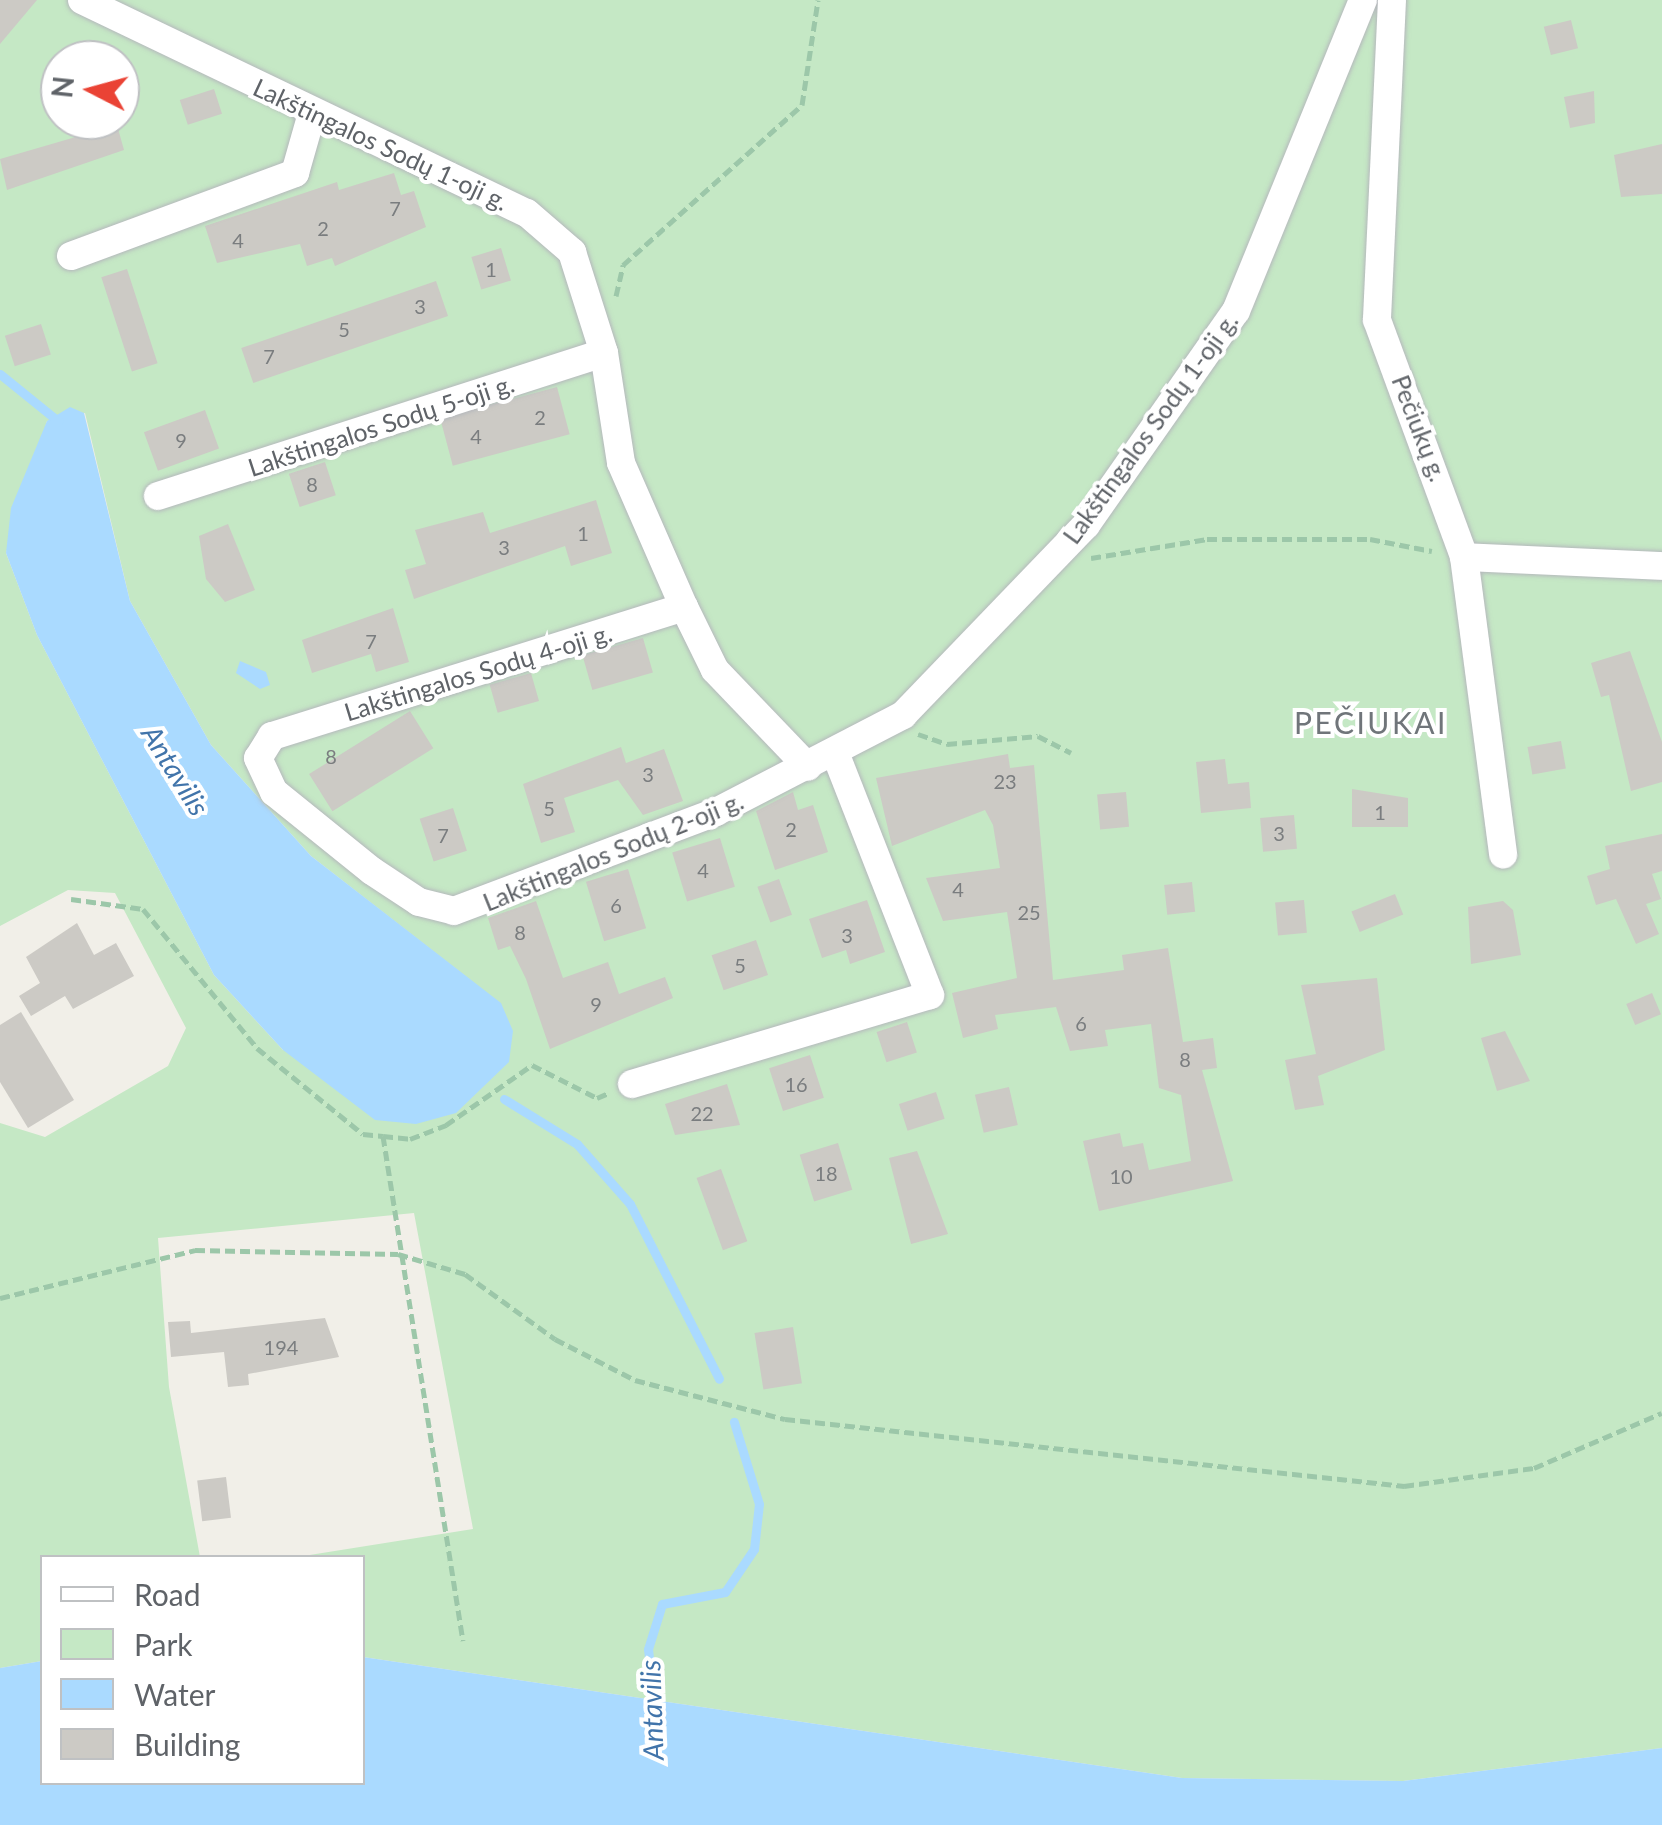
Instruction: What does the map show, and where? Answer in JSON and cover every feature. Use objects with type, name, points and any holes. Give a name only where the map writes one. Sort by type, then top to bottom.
[{"type":"street","name":"Lakštingalos Sodų 1-oji g.","points":[[82,0],[310,117],[527,213],[572,252],[604,353],[621,463],[684,608],[714,670],[808,767],[904,715],[1049,566],[1236,311],[1362,0]]},
{"type":"street","name":"Pečiukų g.","points":[[1392,0],[1378,320],[1464,557],[1503,854]]},
{"type":"street","points":[[71,256],[295,173],[310,117]]},
{"type":"street","name":"Lakštingalos Sodų 5-oji g.","points":[[158,496],[604,353]]},
{"type":"street","points":[[1464,557],[1662,566]]},
{"type":"street","name":"Lakštingalos Sodų 4-oji g.","points":[[272,736],[684,608]]},
{"type":"street","name":"Lakštingalos Sodų 2-oji g.","points":[[272,736],[258,758],[274,792],[372,871],[454,912],[808,767]]},
{"type":"street","points":[[632,1084],[930,995],[835,753]]},
{"type":"path","points":[[604,353],[623,265],[802,104],[818,0]]},
{"type":"path","points":[[1049,566],[1207,539],[1370,539],[1464,557]]},
{"type":"path","points":[[904,715],[931,742],[1038,736],[1071,753]]},
{"type":"path","points":[[71,899],[144,909],[257,1048],[363,1134],[410,1139],[446,1125],[532,1065],[597,1098],[632,1084]]},
{"type":"path","points":[[382,1136],[463,1640]]},
{"type":"path","points":[[0,1298],[195,1250],[398,1254],[465,1274],[556,1339],[635,1380],[785,1419],[1404,1486],[1534,1468],[1662,1412]]},
{"type":"green space","points":[[0,0],[1662,0],[1662,1748],[1403,1781],[1182,1778],[365,1657],[365,1555],[310,1555],[473,1529],[414,1213],[158,1238],[169,1387],[200,1555],[40,1555],[40,1661],[0,1668],[0,1123],[45,1137],[168,1066],[186,1028],[115,893],[68,890],[0,926]],"holes":[[[85,413],[130,601],[211,745],[311,856],[501,1004],[283,1050],[214,975],[37,635],[6,553],[47,421]]]},
{"type":"water","points":[[70,407],[84,413],[130,601],[211,745],[311,856],[501,1003],[513,1031],[509,1062],[456,1113],[416,1124],[375,1120],[283,1050],[214,975],[37,635],[6,553],[11,508],[47,421]]},
{"type":"water","points":[[240,661],[266,672],[270,685],[260,689],[236,673]]},
{"type":"water","points":[[365,1657],[1182,1778],[1403,1781],[1662,1748],[1662,1825],[0,1825],[0,1668],[40,1661],[40,1785],[365,1785]]},
{"type":"building","points":[[0,0],[37,0],[0,44]]},
{"type":"building","points":[[1571,20],[1578,48],[1551,55],[1544,27]]},
{"type":"building","points":[[214,89],[222,114],[188,125],[180,100]]},
{"type":"building","points":[[1594,91],[1595,123],[1570,128],[1564,97]]},
{"type":"building","points":[[65,140],[121,140],[124,150],[7,190],[0,159]]},
{"type":"building","points":[[1662,144],[1662,194],[1621,197],[1614,155]]},
{"type":"building","points":[[394,173],[401,195],[414,191],[426,227],[335,266],[332,258],[307,266],[300,244],[217,263],[205,226],[337,182],[339,190]]},
{"type":"building","points":[[501,248],[511,281],[481,290],[471,257]]},
{"type":"building","points":[[127,269],[158,363],[132,371],[101,277]]},
{"type":"building","points":[[436,281],[448,316],[253,383],[241,348]]},
{"type":"building","points":[[41,324],[51,354],[15,366],[5,336]]},
{"type":"building","points":[[557,387],[570,434],[453,466],[440,418]]},
{"type":"building","points":[[205,410],[219,449],[158,471],[144,432]]},
{"type":"building","points":[[325,462],[336,495],[300,507],[289,474]]},
{"type":"building","points":[[596,500],[612,553],[571,566],[565,546],[414,599],[405,570],[426,564],[415,530],[483,512],[490,533]]},
{"type":"building","points":[[228,524],[255,590],[225,602],[206,579],[199,536]]},
{"type":"building","points":[[393,608],[409,662],[376,672],[371,654],[312,673],[302,640]]},
{"type":"building","points":[[643,638],[653,673],[592,690],[582,655]]},
{"type":"building","points":[[1630,651],[1662,742],[1662,782],[1631,791],[1609,695],[1601,697],[1591,663]]},
{"type":"building","points":[[531,673],[539,701],[498,713],[490,685]]},
{"type":"building","points":[[410,711],[433,748],[332,811],[309,774]]},
{"type":"building","points":[[1561,741],[1566,769],[1532,774],[1528,747]]},
{"type":"building","points":[[621,747],[626,763],[664,749],[683,801],[643,815],[618,780],[564,798],[575,832],[541,843],[523,784]]},
{"type":"building","points":[[1008,754],[1010,768],[1034,765],[1053,980],[1124,970],[1122,955],[1168,948],[1183,1042],[1213,1038],[1217,1068],[1202,1070],[1233,1181],[1099,1211],[1083,1141],[1120,1133],[1123,1147],[1143,1143],[1149,1170],[1191,1161],[1181,1095],[1159,1088],[1151,1024],[1105,1030],[1108,1046],[1070,1051],[1056,1007],[995,1015],[998,1029],[963,1038],[952,993],[1017,978],[1007,912],[943,921],[926,878],[1000,868],[993,825],[985,810],[892,846],[876,778]]},
{"type":"building","points":[[1225,759],[1228,784],[1249,782],[1251,808],[1201,813],[1196,762]]},
{"type":"building","points":[[1352,789],[1408,798],[1408,827],[1352,827]]},
{"type":"building","points":[[793,792],[798,810],[813,805],[828,852],[775,870],[756,811]]},
{"type":"building","points":[[1126,792],[1129,827],[1100,829],[1097,795]]},
{"type":"building","points":[[453,808],[467,851],[434,862],[420,819]]},
{"type":"building","points":[[1294,815],[1297,849],[1263,852],[1260,818]]},
{"type":"building","points":[[1662,834],[1662,871],[1652,874],[1661,899],[1646,904],[1659,934],[1636,944],[1616,899],[1596,905],[1587,876],[1610,869],[1605,846]]},
{"type":"building","points":[[720,838],[735,887],[687,901],[672,853]]},
{"type":"building","points":[[628,869],[646,928],[604,941],[586,882]]},
{"type":"building","points":[[779,879],[792,915],[770,923],[757,887]]},
{"type":"building","points":[[1192,882],[1195,912],[1167,915],[1164,885]]},
{"type":"building","points":[[1395,894],[1403,914],[1360,932],[1351,912]]},
{"type":"building","points":[[867,900],[885,952],[850,964],[846,950],[822,958],[809,919]]},
{"type":"building","points":[[1304,900],[1307,933],[1278,935],[1275,903]]},
{"type":"building","points":[[536,901],[563,978],[608,962],[619,994],[665,977],[673,998],[550,1049],[526,979],[510,946],[498,950],[488,918]]},
{"type":"building","points":[[1503,901],[1513,910],[1521,955],[1471,964],[1468,907]]},
{"type":"building","points":[[77,923],[94,955],[116,943],[134,976],[73,1009],[65,996],[31,1016],[19,996],[40,983],[26,957]]},
{"type":"building","points":[[756,940],[768,975],[724,990],[712,955]]},
{"type":"building","points":[[1377,978],[1385,1050],[1318,1076],[1324,1105],[1295,1110],[1285,1060],[1316,1054],[1301,985]]},
{"type":"building","points":[[1652,993],[1661,1014],[1635,1025],[1626,1004]]},
{"type":"building","points":[[21,1012],[74,1100],[28,1128],[0,1082],[0,1025]]},
{"type":"building","points":[[907,1022],[917,1052],[886,1062],[877,1032]]},
{"type":"building","points":[[1505,1031],[1530,1081],[1497,1091],[1481,1038]]},
{"type":"building","points":[[810,1055],[824,1098],[783,1111],[769,1068]]},
{"type":"building","points":[[727,1084],[740,1125],[675,1135],[665,1104]]},
{"type":"building","points":[[1009,1087],[1018,1125],[984,1133],[975,1095]]},
{"type":"building","points":[[936,1092],[945,1119],[908,1131],[899,1104]]},
{"type":"building","points":[[838,1143],[852,1190],[814,1202],[800,1155]]},
{"type":"building","points":[[917,1151],[948,1234],[911,1244],[889,1158]]},
{"type":"building","points":[[721,1169],[747,1241],[723,1250],[697,1178]]},
{"type":"building","points":[[325,1318],[339,1357],[248,1374],[249,1385],[228,1387],[224,1352],[171,1357],[168,1322],[190,1321],[191,1333]]},
{"type":"building","points":[[793,1327],[802,1383],[763,1389],[754,1333]]},
{"type":"building","points":[[226,1477],[231,1518],[202,1521],[197,1481]]},
{"type":"waterway","name":"Antavilis","points":[[0,374],[58,421]]},
{"type":"waterway","name":"Antavilis","points":[[504,1099],[577,1144],[630,1204],[719,1379]]},
{"type":"waterway","name":"Antavilis","points":[[655,1713],[648,1649],[662,1604],[725,1592],[754,1549],[759,1504],[734,1422]]},
{"type":"district","name":"PEČIUKAI","points":[[1371,722]]}]
